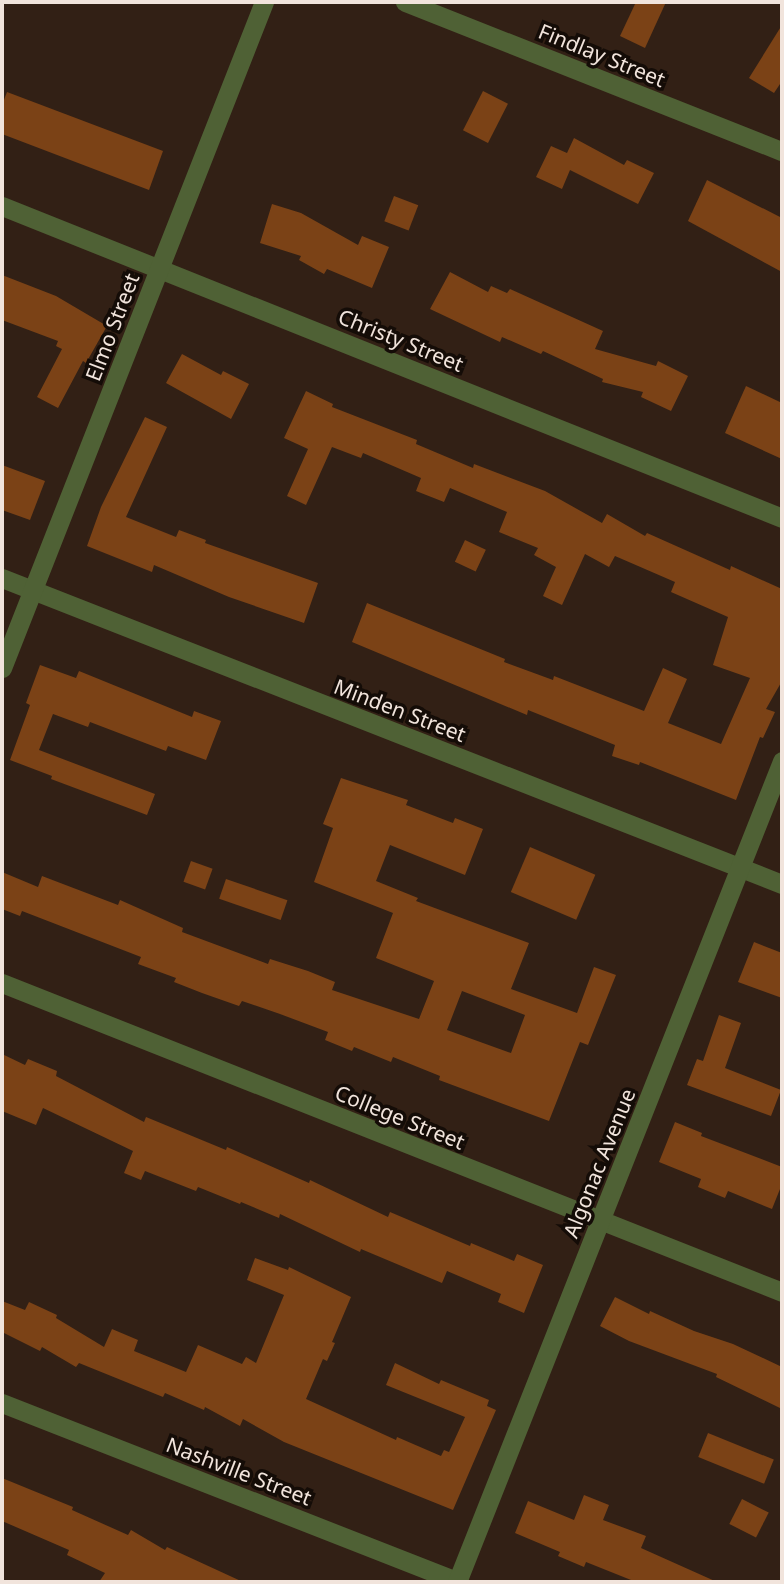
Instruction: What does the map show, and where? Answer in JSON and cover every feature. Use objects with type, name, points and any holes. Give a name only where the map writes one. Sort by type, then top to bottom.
[{"type":"street","name":"Elmo Street","points":[[2,668],[264,2]]},
{"type":"street","name":"Findlay Street","points":[[405,2],[782,151]]},
{"type":"street","name":"Christy Street","points":[[2,206],[782,518]]},
{"type":"street","name":"Minden Street","points":[[2,578],[782,884]]},
{"type":"street","name":"Algonac Avenue","points":[[458,1582],[782,761]]},
{"type":"street","name":"College Street","points":[[2,983],[782,1292]]},
{"type":"street","name":"Nashville Street","points":[[2,1403],[458,1582]]},
{"type":"building","points":[[636,2],[666,2],[645,48],[620,36]]},
{"type":"building","points":[[782,25],[782,81],[774,93],[749,78]]},
{"type":"building","points":[[483,91],[508,104],[488,143],[463,130]]},
{"type":"building","points":[[7,92],[163,151],[149,190],[2,134],[2,105]]},
{"type":"building","points":[[574,138],[624,165],[627,160],[654,173],[638,204],[570,170],[562,189],[536,177],[551,146],[567,153]]},
{"type":"building","points":[[707,180],[782,218],[782,272],[688,221]]},
{"type":"building","points":[[394,196],[418,205],[409,231],[384,221]]},
{"type":"building","points":[[272,204],[301,213],[358,245],[362,236],[389,247],[372,288],[327,269],[324,274],[299,260],[301,256],[260,243]]},
{"type":"building","points":[[450,272],[488,292],[491,286],[507,293],[510,289],[603,331],[595,349],[656,366],[658,361],[688,376],[671,411],[641,397],[643,392],[602,382],[603,379],[543,351],[541,354],[502,337],[500,342],[430,309]]},
{"type":"building","points":[[2,275],[56,296],[107,326],[86,363],[83,361],[58,408],[37,397],[62,349],[56,346],[58,341],[2,320]]},
{"type":"building","points":[[182,354],[221,375],[223,371],[249,384],[231,419],[166,383]]},
{"type":"building","points":[[746,386],[782,403],[782,459],[725,433]]},
{"type":"building","points":[[306,391],[333,404],[332,407],[417,440],[416,444],[473,468],[474,464],[545,491],[602,523],[607,514],[645,536],[647,533],[730,570],[731,566],[782,589],[782,681],[766,709],[775,712],[763,738],[760,737],[736,800],[640,762],[639,765],[612,756],[615,745],[528,710],[527,715],[352,642],[367,603],[505,659],[504,662],[553,680],[554,676],[644,711],[663,668],[687,679],[668,723],[721,744],[750,678],[713,665],[728,617],[671,592],[675,582],[615,556],[609,567],[585,554],[562,605],[543,596],[556,567],[534,555],[538,548],[499,532],[507,512],[450,488],[444,502],[416,491],[421,478],[363,453],[361,458],[332,447],[306,505],[287,496],[308,449],[284,438]]},
{"type":"building","points":[[145,417],[167,427],[126,517],[176,537],[179,530],[206,540],[205,543],[318,583],[304,623],[229,597],[154,565],[152,572],[87,546],[101,507]]},
{"type":"building","points":[[2,465],[45,481],[30,520],[2,510]]},
{"type":"building","points":[[465,540],[486,550],[476,571],[455,562]]},
{"type":"building","points":[[40,665],[76,678],[79,671],[192,717],[194,711],[221,721],[206,760],[168,746],[166,751],[90,722],[88,727],[53,714],[39,750],[155,794],[147,815],[51,779],[52,776],[10,760],[30,705],[26,703]]},
{"type":"building","points":[[341,778],[408,800],[406,805],[453,823],[455,818],[483,829],[465,875],[390,845],[376,881],[418,898],[416,901],[529,943],[511,989],[577,1013],[594,967],[616,975],[588,1045],[580,1042],[549,1121],[439,1080],[440,1076],[393,1057],[391,1062],[354,1047],[352,1051],[325,1040],[328,1032],[280,1014],[242,1001],[239,1006],[202,993],[174,982],[176,978],[138,964],[141,957],[22,911],[20,916],[2,909],[2,872],[38,887],[42,876],[118,905],[120,900],[183,928],[182,932],[268,964],[270,959],[308,971],[335,982],[332,990],[419,1019],[434,981],[376,958],[393,913],[314,882],[333,828],[323,824]],"holes":[[[462,991],[525,1015],[511,1053],[447,1030]]]},
{"type":"building","points":[[530,847],[595,875],[576,920],[511,892]]},
{"type":"building","points":[[191,861],[213,869],[205,890],[183,882]]},
{"type":"building","points":[[226,879],[287,900],[281,920],[219,899]]},
{"type":"building","points":[[754,942],[782,953],[782,998],[738,982]]},
{"type":"building","points":[[719,1015],[741,1023],[725,1068],[781,1090],[771,1116],[687,1085],[697,1059],[703,1061]]},
{"type":"building","points":[[2,1054],[25,1065],[28,1059],[57,1071],[56,1076],[144,1122],[146,1117],[226,1150],[227,1147],[309,1183],[310,1180],[388,1217],[390,1212],[470,1246],[471,1243],[514,1261],[517,1254],[543,1265],[524,1313],[498,1302],[501,1294],[447,1271],[442,1283],[361,1249],[360,1252],[280,1214],[279,1218],[241,1202],[240,1204],[198,1187],[196,1191],[145,1171],[141,1180],[124,1173],[133,1151],[43,1108],[36,1125],[2,1111]]},
{"type":"building","points":[[675,1122],[702,1133],[701,1136],[782,1167],[782,1184],[772,1209],[728,1191],[725,1198],[698,1187],[701,1179],[659,1162]]},
{"type":"building","points":[[255,1258],[288,1270],[289,1267],[351,1297],[332,1342],[335,1343],[327,1361],[323,1359],[306,1399],[396,1440],[397,1437],[441,1456],[444,1450],[449,1452],[465,1417],[386,1385],[395,1363],[439,1384],[441,1380],[489,1400],[487,1406],[496,1410],[453,1510],[284,1442],[243,1419],[240,1426],[205,1407],[204,1410],[165,1393],[163,1397],[79,1363],[76,1367],[42,1347],[40,1351],[2,1332],[2,1301],[25,1310],[29,1302],[57,1315],[56,1318],[104,1347],[112,1329],[138,1340],[134,1351],[186,1372],[198,1345],[242,1364],[246,1357],[256,1363],[284,1295],[247,1280]]},
{"type":"building","points":[[615,1297],[649,1314],[650,1311],[694,1331],[733,1344],[782,1367],[782,1409],[716,1377],[717,1374],[629,1341],[600,1326]]},
{"type":"building","points":[[708,1433],[774,1460],[764,1484],[698,1457]]},
{"type":"building","points":[[2,1478],[73,1507],[72,1510],[128,1535],[131,1530],[165,1550],[167,1547],[243,1582],[99,1582],[105,1573],[67,1555],[69,1550],[2,1521]]},
{"type":"building","points":[[584,1495],[609,1505],[603,1520],[646,1536],[641,1548],[717,1582],[636,1582],[586,1562],[584,1567],[558,1556],[560,1552],[515,1533],[528,1501],[574,1520]]},
{"type":"building","points":[[742,1499],[769,1513],[756,1538],[729,1524]]}]
